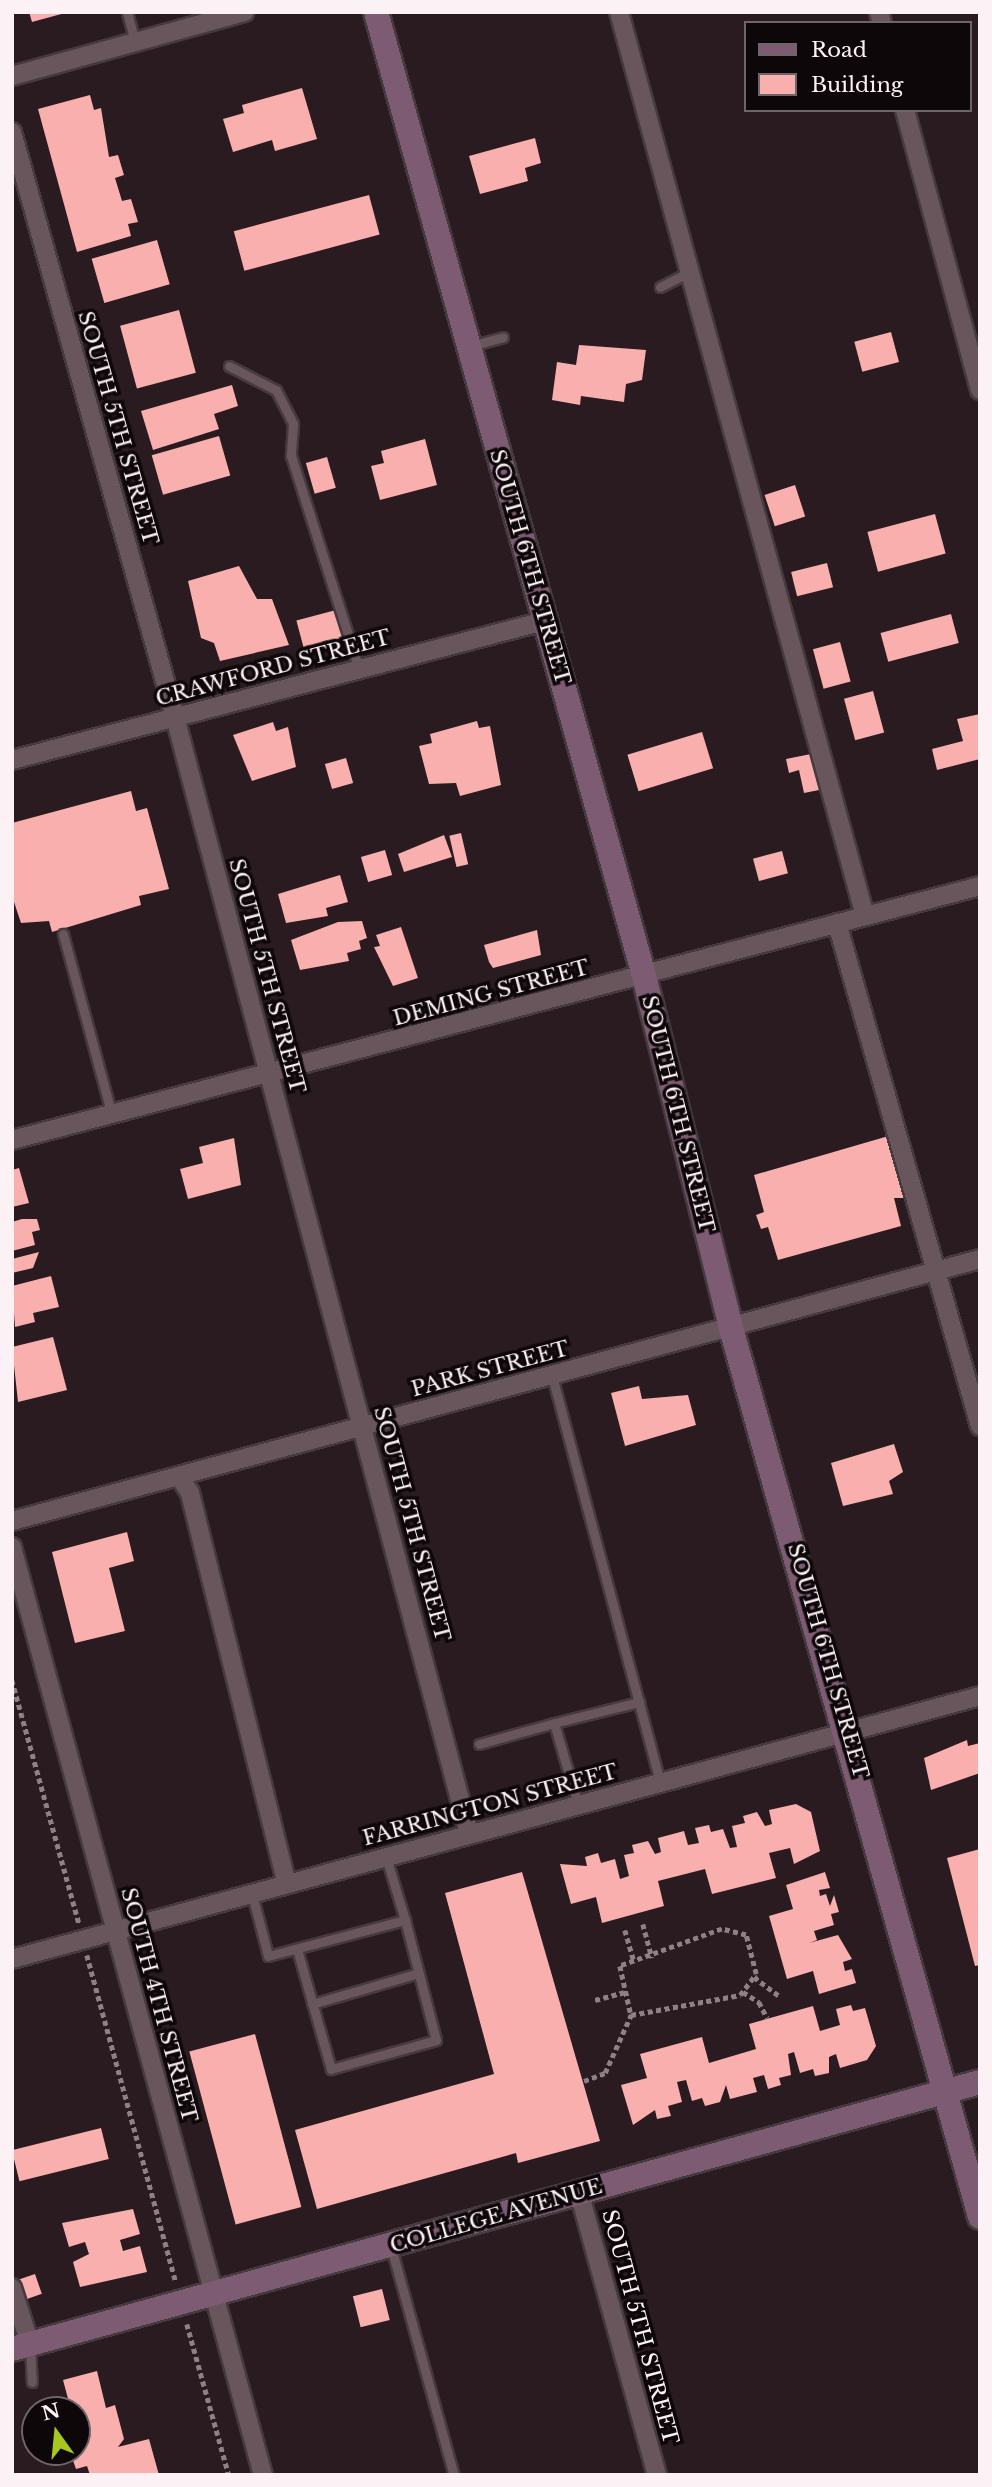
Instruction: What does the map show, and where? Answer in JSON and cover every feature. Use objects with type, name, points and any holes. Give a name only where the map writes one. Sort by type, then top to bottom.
[{"type":"street","points":[[12,76],[135,42],[193,19],[244,12]]},
{"type":"street","name":"SOUTH 6TH STREET","points":[[376,12],[644,976],[731,1328],[849,1732],[980,2217]]},
{"type":"street","points":[[619,12],[692,271],[865,916]]},
{"type":"street","points":[[906,112],[980,390]]},
{"type":"street","name":"SOUTH 5TH STREET","points":[[12,132],[175,717],[469,1834]]},
{"type":"street","name":"CRAWFORD STREET","points":[[12,760],[544,621]]},
{"type":"street","name":"DEMING STREET","points":[[12,1140],[980,886]]},
{"type":"street","points":[[837,923],[980,1426]]},
{"type":"street","name":"PARK STREET","points":[[12,1521],[980,1259]]},
{"type":"street","points":[[179,1476],[190,1493],[287,1884]]},
{"type":"street","name":"SOUTH 4TH STREET","points":[[12,1547],[263,2475]]},
{"type":"street","name":"FARRINGTON STREET","points":[[12,1959],[980,1696]]},
{"type":"street","name":"COLLEGE AVENUE","points":[[21,2346],[182,2304],[980,2082]]},
{"type":"street","name":"SOUTH 5TH STREET","points":[[579,2192],[657,2475]]},
{"type":"street","points":[[12,2288],[21,2346]]},
{"type":"lane","points":[[127,12],[135,42]]},
{"type":"lane","points":[[660,287],[692,271]]},
{"type":"lane","points":[[468,346],[503,337]]},
{"type":"lane","points":[[229,366],[276,390],[293,424],[291,456],[359,669]]},
{"type":"lane","points":[[63,934],[112,1115]]},
{"type":"lane","points":[[552,1376],[660,1783]]},
{"type":"lane","points":[[479,1744],[639,1702]]},
{"type":"lane","points":[[554,1723],[578,1805]]},
{"type":"lane","points":[[298,1949],[331,2069],[436,2040],[386,1857]]},
{"type":"lane","points":[[251,1894],[268,1956],[405,1920]]},
{"type":"lane","points":[[312,2004],[419,1973]]},
{"type":"lane","points":[[391,2245],[454,2475]]},
{"type":"lane","points":[[21,2346],[32,2382]]},
{"type":"path","points":[[12,1679],[229,2475]]},
{"type":"path","points":[[643,1924],[652,1958]]},
{"type":"path","points":[[584,2081],[605,2073],[631,2015],[620,1966],[652,1958],[670,1943],[723,1929],[746,1935],[754,1977],[779,1996]]},
{"type":"path","points":[[625,1930],[634,1962]]},
{"type":"path","points":[[631,2015],[681,2002],[692,2009],[743,1992],[754,1977]]},
{"type":"path","points":[[595,2000],[624,1992]]},
{"type":"path","points":[[743,1992],[759,2002],[767,2018]]},
{"type":"building","points":[[29,12],[64,12],[65,13],[32,22]]},
{"type":"building","points":[[302,88],[317,139],[275,151],[272,140],[233,152],[223,119],[244,113],[242,105]]},
{"type":"building","points":[[90,95],[94,110],[101,108],[109,157],[118,155],[124,175],[115,178],[122,201],[131,199],[138,222],[128,224],[131,236],[77,252],[38,109]]},
{"type":"building","points":[[535,138],[541,163],[525,168],[528,181],[480,194],[469,156]]},
{"type":"building","points":[[369,195],[380,235],[244,271],[234,231]]},
{"type":"building","points":[[157,240],[170,284],[104,303],[92,259]]},
{"type":"building","points":[[179,310],[196,373],[137,389],[120,326]]},
{"type":"building","points":[[891,332],[899,362],[862,372],[854,342]]},
{"type":"building","points":[[579,345],[646,350],[642,380],[626,384],[624,402],[581,396],[580,405],[552,400],[557,362],[576,365]]},
{"type":"building","points":[[232,385],[238,406],[214,414],[219,429],[153,450],[141,411]]},
{"type":"building","points":[[219,436],[230,475],[163,495],[152,455]]},
{"type":"building","points":[[425,439],[437,485],[380,500],[371,466],[384,463],[381,451]]},
{"type":"building","points":[[327,457],[336,488],[315,494],[306,463]]},
{"type":"building","points":[[795,485],[805,516],[775,526],[765,495]]},
{"type":"building","points":[[935,514],[946,554],[878,572],[867,532]]},
{"type":"building","points":[[827,563],[833,587],[797,596],[791,572]]},
{"type":"building","points":[[239,566],[257,599],[272,599],[289,645],[220,661],[214,643],[201,638],[188,581]]},
{"type":"building","points":[[336,610],[345,644],[305,654],[296,621]]},
{"type":"building","points":[[951,614],[959,643],[888,662],[880,633]]},
{"type":"building","points":[[840,642],[851,682],[824,689],[813,649]]},
{"type":"building","points":[[873,691],[884,733],[855,740],[844,699]]},
{"type":"building","points":[[980,714],[980,759],[937,770],[932,749],[963,741],[957,719]]},
{"type":"building","points":[[477,721],[479,728],[490,726],[501,785],[460,796],[456,783],[429,784],[419,746],[432,743],[430,734]]},
{"type":"building","points":[[273,722],[276,731],[288,727],[296,767],[252,781],[233,735]]},
{"type":"building","points":[[702,732],[713,768],[639,791],[627,755]]},
{"type":"building","points":[[816,753],[824,789],[804,793],[799,770],[789,773],[786,759]]},
{"type":"building","points":[[346,758],[353,783],[332,789],[325,764]]},
{"type":"building","points":[[131,791],[136,811],[147,808],[169,889],[139,896],[141,905],[52,932],[49,921],[21,923],[12,896],[12,823]]},
{"type":"building","points":[[461,833],[468,864],[457,867],[449,836]]},
{"type":"building","points":[[444,835],[452,857],[404,872],[398,854]]},
{"type":"building","points":[[385,850],[392,875],[368,882],[361,857]]},
{"type":"building","points":[[782,851],[788,873],[759,881],[753,859]]},
{"type":"building","points":[[340,875],[348,902],[326,908],[328,916],[286,923],[278,894]]},
{"type":"building","points":[[362,921],[367,938],[359,941],[361,949],[347,953],[349,961],[300,970],[291,940],[338,922]]},
{"type":"building","points":[[401,927],[418,978],[393,986],[374,947],[380,946],[376,935]]},
{"type":"building","points":[[537,930],[541,955],[493,968],[484,945]]},
{"type":"building","points":[[892,1135],[909,1198],[894,1198],[901,1226],[778,1260],[768,1227],[761,1229],[756,1215],[764,1212],[754,1175]]},
{"type":"building","points":[[234,1138],[241,1185],[188,1199],[180,1169],[203,1163],[199,1147]]},
{"type":"building","points":[[19,1168],[29,1203],[12,1207],[12,1170]]},
{"type":"building","points":[[37,1219],[40,1230],[32,1232],[35,1245],[12,1251],[12,1222]]},
{"type":"building","points":[[39,1252],[33,1268],[12,1273],[12,1259]]},
{"type":"building","points":[[51,1276],[59,1307],[33,1313],[35,1322],[15,1327],[12,1286]]},
{"type":"building","points":[[53,1337],[67,1390],[18,1402],[12,1347]]},
{"type":"building","points":[[639,1386],[642,1399],[688,1395],[696,1425],[625,1446],[611,1393]]},
{"type":"building","points":[[894,1444],[903,1472],[889,1481],[893,1494],[843,1506],[831,1463]]},
{"type":"building","points":[[127,1532],[134,1561],[109,1568],[125,1631],[75,1643],[52,1552]]},
{"type":"building","points":[[967,1740],[968,1746],[980,1743],[980,1773],[931,1790],[924,1758]]},
{"type":"building","points":[[796,1804],[811,1812],[820,1851],[794,1864],[790,1848],[769,1853],[776,1878],[712,1894],[705,1869],[658,1881],[664,1906],[602,1923],[596,1897],[571,1904],[560,1864],[587,1866],[585,1857],[598,1853],[601,1863],[615,1859],[620,1879],[629,1876],[624,1855],[634,1853],[632,1845],[648,1841],[655,1854],[661,1852],[658,1838],[684,1831],[688,1845],[699,1843],[695,1828],[709,1825],[711,1832],[723,1829],[730,1848],[737,1847],[732,1826],[745,1823],[743,1816],[757,1812],[765,1826],[772,1824],[769,1810]]},
{"type":"building","points":[[980,1849],[980,1965],[975,1966],[947,1858]]},
{"type":"building","points":[[522,1872],[600,2141],[518,2163],[516,2153],[317,2209],[295,2130],[494,2074],[445,1893]]},
{"type":"building","points":[[825,1872],[830,1888],[819,1890],[820,1896],[826,1894],[830,1906],[834,1895],[839,1912],[831,1914],[834,1925],[814,1931],[817,1940],[809,1943],[838,1935],[852,1959],[843,1962],[845,1971],[852,1969],[856,1983],[819,1994],[813,1971],[787,1979],[769,1916],[793,1909],[786,1885]]},
{"type":"building","points":[[851,2005],[853,2011],[865,2008],[876,2046],[867,2060],[840,2068],[836,2054],[829,2057],[829,2073],[815,2076],[813,2069],[800,2073],[794,2052],[788,2054],[791,2075],[779,2078],[781,2085],[768,2089],[764,2075],[753,2078],[757,2092],[730,2099],[726,2085],[720,2102],[705,2106],[702,2098],[692,2101],[686,2080],[677,2082],[682,2102],[668,2106],[671,2116],[657,2119],[655,2110],[633,2125],[621,2085],[647,2078],[640,2054],[702,2037],[709,2063],[756,2049],[749,2024],[813,2006],[820,2031],[840,2025],[836,2009]]},
{"type":"building","points":[[255,2034],[301,2207],[236,2225],[189,2052]]},
{"type":"building","points":[[101,2128],[109,2159],[19,2181],[12,2150]]},
{"type":"building","points":[[133,2209],[140,2234],[120,2240],[123,2251],[140,2246],[147,2272],[80,2287],[73,2262],[89,2254],[85,2242],[69,2247],[62,2223]]},
{"type":"building","points":[[35,2274],[42,2294],[26,2299],[19,2280]]},
{"type":"building","points":[[382,2289],[390,2320],[361,2327],[353,2296]]},
{"type":"building","points":[[97,2371],[106,2408],[115,2405],[124,2439],[118,2447],[149,2439],[159,2475],[90,2475],[87,2466],[91,2466],[91,2396],[67,2396],[63,2380]]}]
